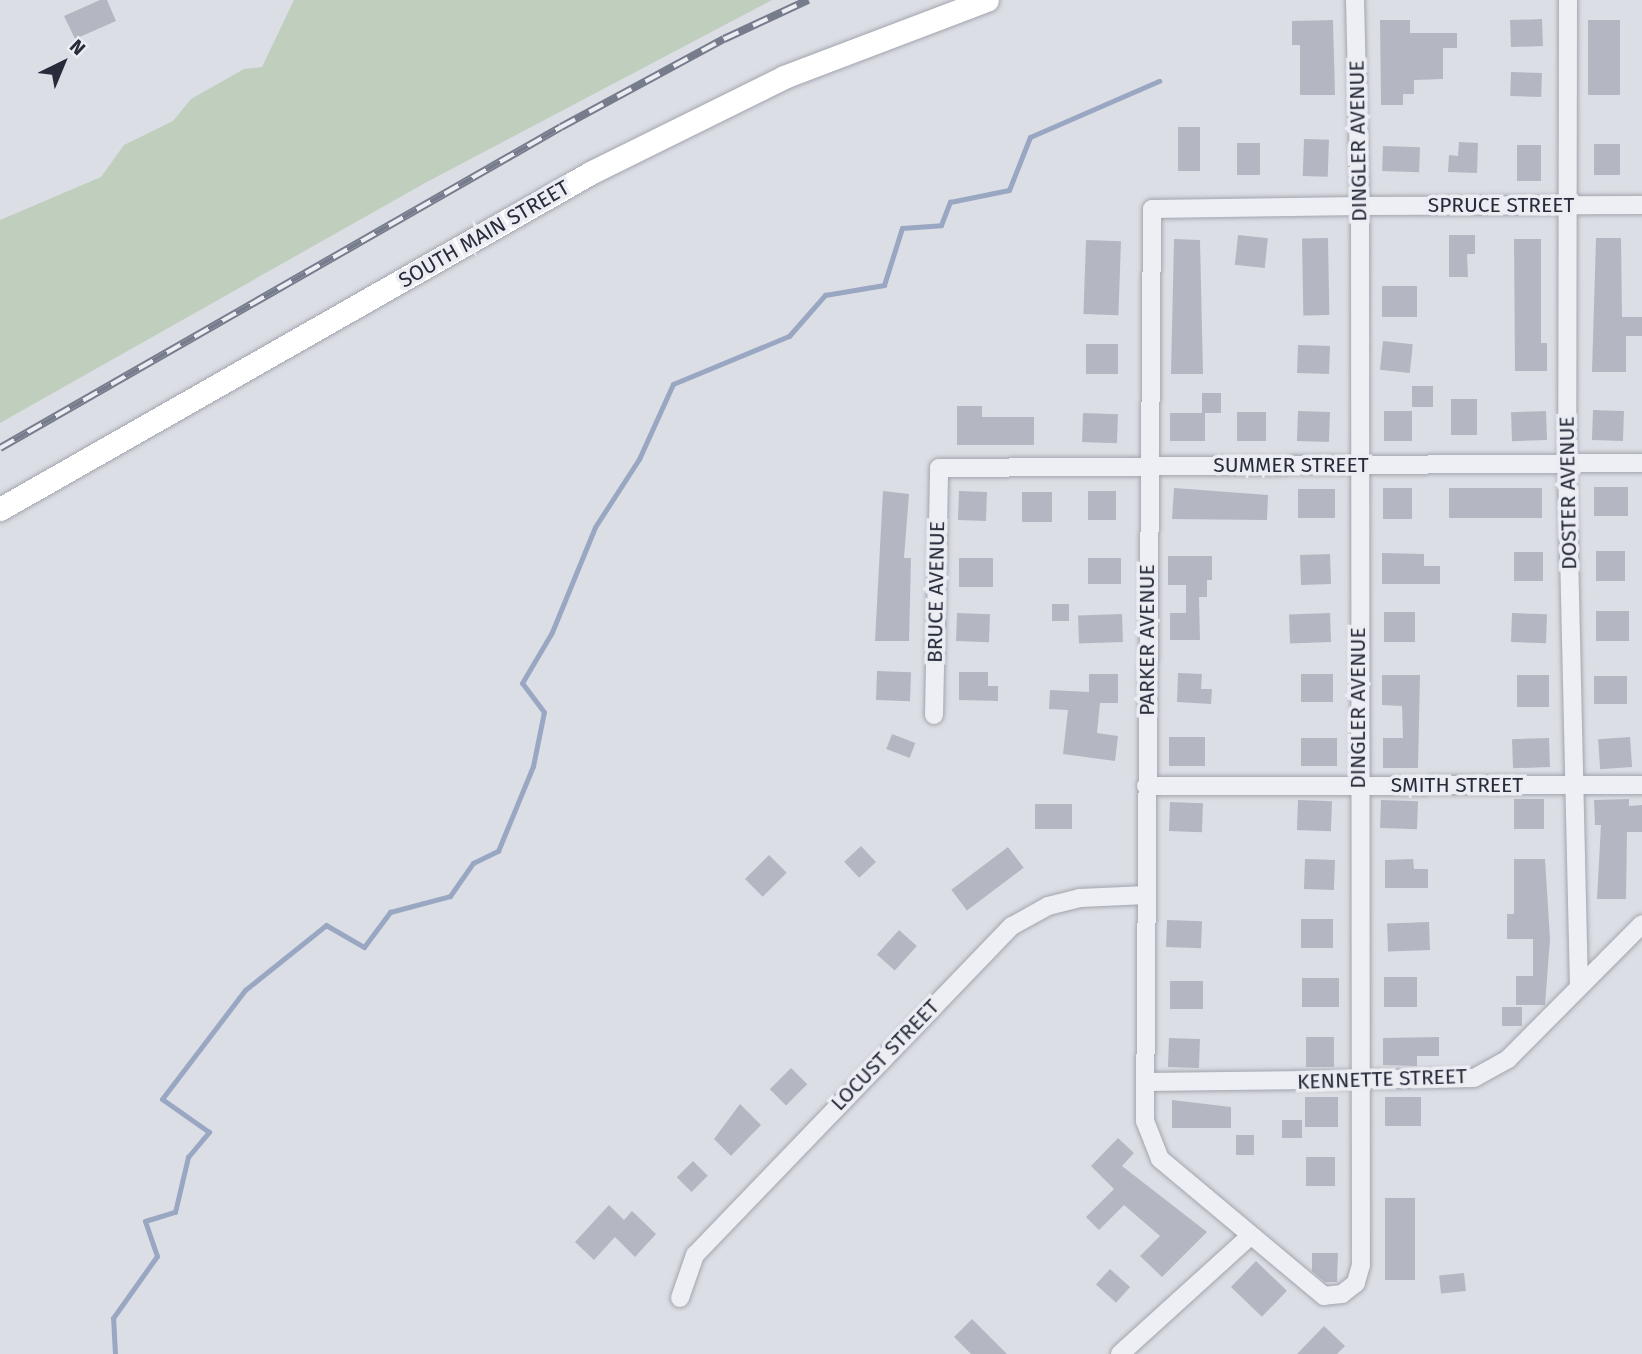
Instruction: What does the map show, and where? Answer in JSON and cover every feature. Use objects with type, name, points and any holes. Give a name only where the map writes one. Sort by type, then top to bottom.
[{"type":"main road","name":"SOUTH MAIN STREET","points":[[0,509],[592,172],[784,77],[987,0]]},
{"type":"street","name":"DINGLER AVENUE","points":[[1249,1237],[1324,1296],[1342,1294],[1356,1283],[1361,1265],[1357,464],[1360,206],[1355,0]]},
{"type":"street","name":"DOSTER AVENUE","points":[[1568,0],[1567,464],[1579,987]]},
{"type":"street","name":"SPRUCE STREET","points":[[1360,206],[1642,205]]},
{"type":"street","name":"PARKER AVENUE","points":[[1249,1237],[1160,1159],[1145,1121],[1147,466],[1152,209],[1360,206]]},
{"type":"street","name":"SUMMER STREET","points":[[939,468],[1642,463]]},
{"type":"street","name":"BRUCE AVENUE","points":[[934,715],[939,468]]},
{"type":"street","name":"SMITH STREET","points":[[1146,786],[1642,785]]},
{"type":"street","name":"LOCUST STREET","points":[[680,1298],[695,1255],[1013,926],[1048,906],[1080,898],[1146,895]]},
{"type":"street","name":"KENNETTE STREET","points":[[1145,1082],[1474,1078],[1508,1059],[1642,924]]},
{"type":"street","points":[[1120,1354],[1249,1237]]},
{"type":"green space","points":[[294,0],[772,0],[425,183],[0,423],[0,220],[101,177],[124,145],[173,121],[191,99],[244,69],[262,67]]},
{"type":"building","points":[[100,0],[107,0],[116,21],[75,39],[64,16]]},
{"type":"building","points":[[1542,19],[1543,46],[1511,47],[1510,20]]},
{"type":"building","points":[[1333,20],[1335,95],[1300,95],[1300,45],[1292,45],[1292,21]]},
{"type":"building","points":[[1380,20],[1410,20],[1410,33],[1457,33],[1457,48],[1443,48],[1443,79],[1414,80],[1414,94],[1403,94],[1403,105],[1381,105]]},
{"type":"building","points":[[1588,20],[1620,20],[1620,95],[1588,95]]},
{"type":"building","points":[[1511,72],[1542,73],[1541,97],[1510,96]]},
{"type":"building","points":[[1178,127],[1200,127],[1200,171],[1178,171]]},
{"type":"building","points":[[1304,139],[1329,140],[1328,177],[1303,176]]},
{"type":"building","points":[[1459,142],[1478,143],[1477,173],[1448,172],[1449,155],[1458,156]]},
{"type":"building","points":[[1237,143],[1260,143],[1260,175],[1237,175]]},
{"type":"building","points":[[1594,144],[1620,144],[1620,175],[1594,175]]},
{"type":"building","points":[[1517,145],[1541,145],[1541,181],[1517,181]]},
{"type":"building","points":[[1383,146],[1420,147],[1419,172],[1382,171]]},
{"type":"building","points":[[1238,235],[1268,238],[1265,268],[1235,265]]},
{"type":"building","points":[[1449,235],[1475,235],[1475,254],[1467,254],[1468,277],[1449,277]]},
{"type":"building","points":[[1302,238],[1328,238],[1329,315],[1303,315]]},
{"type":"building","points":[[1596,238],[1621,238],[1622,317],[1642,317],[1642,336],[1626,336],[1626,372],[1592,372]]},
{"type":"building","points":[[1174,239],[1200,240],[1203,374],[1171,374]]},
{"type":"building","points":[[1514,239],[1541,239],[1541,343],[1547,343],[1547,371],[1515,371]]},
{"type":"building","points":[[1086,240],[1121,241],[1118,315],[1083,314]]},
{"type":"building","points":[[1382,286],[1417,286],[1417,317],[1382,317]]},
{"type":"building","points":[[1383,341],[1413,344],[1410,373],[1380,370]]},
{"type":"building","points":[[1086,344],[1118,344],[1118,374],[1086,374]]},
{"type":"building","points":[[1298,345],[1330,346],[1329,374],[1297,373]]},
{"type":"building","points":[[1412,386],[1433,386],[1433,407],[1412,407]]},
{"type":"building","points":[[1202,393],[1221,393],[1221,413],[1202,413]]},
{"type":"building","points":[[1451,399],[1477,399],[1477,435],[1451,435]]},
{"type":"building","points":[[957,406],[982,406],[982,417],[1034,417],[1034,445],[957,445]]},
{"type":"building","points":[[1593,410],[1624,411],[1623,441],[1592,440]]},
{"type":"building","points":[[1298,411],[1330,412],[1329,442],[1297,441]]},
{"type":"building","points":[[1384,411],[1412,411],[1412,441],[1384,441]]},
{"type":"building","points":[[1546,411],[1547,440],[1512,441],[1511,412]]},
{"type":"building","points":[[1237,412],[1266,412],[1266,441],[1237,441]]},
{"type":"building","points":[[1083,413],[1118,414],[1117,443],[1082,442]]},
{"type":"building","points":[[1170,413],[1205,413],[1205,441],[1170,441]]},
{"type":"building","points":[[1594,487],[1628,487],[1628,516],[1594,516]]},
{"type":"building","points":[[1174,488],[1268,495],[1267,520],[1172,519]]},
{"type":"building","points":[[1383,488],[1412,488],[1412,519],[1383,519]]},
{"type":"building","points":[[1449,488],[1542,488],[1542,518],[1449,518]]},
{"type":"building","points":[[1298,489],[1335,489],[1335,518],[1298,518]]},
{"type":"building","points":[[883,491],[909,494],[904,558],[911,558],[909,641],[875,641]]},
{"type":"building","points":[[959,491],[987,492],[986,521],[958,520]]},
{"type":"building","points":[[1088,491],[1116,491],[1116,520],[1088,520]]},
{"type":"building","points":[[1022,492],[1052,492],[1052,522],[1022,522]]},
{"type":"building","points":[[1596,551],[1625,551],[1625,581],[1596,581]]},
{"type":"building","points":[[1514,552],[1543,552],[1543,581],[1514,581]]},
{"type":"building","points":[[1382,553],[1424,554],[1424,566],[1440,566],[1440,584],[1382,584]]},
{"type":"building","points":[[1330,554],[1331,584],[1301,585],[1300,555]]},
{"type":"building","points":[[1168,556],[1212,556],[1212,580],[1207,580],[1207,597],[1199,597],[1200,640],[1170,640],[1170,613],[1186,613],[1186,585],[1168,585]]},
{"type":"building","points":[[959,558],[993,558],[993,587],[959,587]]},
{"type":"building","points":[[1088,558],[1121,558],[1121,584],[1088,584]]},
{"type":"building","points":[[1052,604],[1069,604],[1069,621],[1052,621]]},
{"type":"building","points":[[1596,611],[1629,611],[1629,641],[1596,641]]},
{"type":"building","points":[[1384,612],[1415,612],[1415,642],[1384,642]]},
{"type":"building","points":[[957,613],[990,614],[989,642],[956,641]]},
{"type":"building","points":[[1330,613],[1331,642],[1290,643],[1289,614]]},
{"type":"building","points":[[1512,613],[1547,614],[1546,643],[1511,642]]},
{"type":"building","points":[[1122,614],[1123,642],[1079,644],[1078,616]]},
{"type":"building","points":[[877,671],[911,672],[910,701],[876,700]]},
{"type":"building","points":[[959,672],[988,672],[988,686],[998,686],[998,701],[959,700]]},
{"type":"building","points":[[1178,673],[1202,674],[1201,689],[1212,689],[1211,704],[1177,702]]},
{"type":"building","points":[[1089,674],[1118,674],[1118,703],[1100,703],[1097,733],[1118,736],[1115,761],[1063,754],[1068,710],[1049,709],[1050,690],[1089,692]]},
{"type":"building","points":[[1301,674],[1333,674],[1333,702],[1301,702]]},
{"type":"building","points":[[1382,675],[1420,675],[1418,768],[1383,768],[1383,738],[1403,738],[1402,706],[1382,705]]},
{"type":"building","points":[[1517,675],[1549,675],[1549,707],[1517,707]]},
{"type":"building","points":[[1594,676],[1627,676],[1627,704],[1594,704]]},
{"type":"building","points":[[892,734],[915,743],[910,758],[886,749]]},
{"type":"building","points":[[1169,737],[1205,737],[1205,766],[1169,766]]},
{"type":"building","points":[[1630,737],[1632,767],[1600,769],[1598,739]]},
{"type":"building","points":[[1301,738],[1337,738],[1337,766],[1301,766]]},
{"type":"building","points":[[1549,738],[1550,767],[1513,768],[1512,739]]},
{"type":"building","points":[[1514,799],[1544,799],[1544,829],[1514,829]]},
{"type":"building","points":[[1629,799],[1629,806],[1642,805],[1642,832],[1627,832],[1626,899],[1597,899],[1601,825],[1595,825],[1594,800]]},
{"type":"building","points":[[1298,800],[1332,801],[1331,831],[1297,830]]},
{"type":"building","points":[[1381,800],[1418,801],[1417,829],[1380,828]]},
{"type":"building","points":[[1170,802],[1203,803],[1202,832],[1169,831]]},
{"type":"building","points":[[1035,804],[1072,804],[1072,829],[1035,829]]},
{"type":"building","points":[[861,846],[876,862],[859,878],[844,862]]},
{"type":"building","points":[[1008,847],[1024,868],[967,910],[951,890]]},
{"type":"building","points":[[769,855],[787,873],[763,897],[745,879]]},
{"type":"building","points":[[1305,859],[1335,860],[1334,890],[1304,889]]},
{"type":"building","points":[[1413,859],[1414,869],[1428,869],[1428,888],[1385,888],[1385,860]]},
{"type":"building","points":[[1514,859],[1545,859],[1550,939],[1545,1005],[1516,1005],[1516,976],[1533,976],[1533,939],[1507,939],[1507,914],[1514,914]]},
{"type":"building","points":[[1301,919],[1333,919],[1333,948],[1301,948]]},
{"type":"building","points":[[1167,920],[1202,921],[1201,948],[1166,947]]},
{"type":"building","points":[[1429,922],[1430,950],[1388,951],[1387,923]]},
{"type":"building","points":[[899,930],[917,946],[895,971],[877,955]]},
{"type":"building","points":[[1384,977],[1417,977],[1417,1007],[1384,1007]]},
{"type":"building","points":[[1302,978],[1339,978],[1339,1007],[1302,1007]]},
{"type":"building","points":[[1170,981],[1203,981],[1203,1009],[1170,1009]]},
{"type":"building","points":[[1502,1007],[1522,1007],[1522,1026],[1502,1026]]},
{"type":"building","points":[[1306,1037],[1334,1037],[1334,1067],[1306,1067]]},
{"type":"building","points":[[1439,1037],[1439,1056],[1417,1056],[1417,1066],[1383,1065],[1383,1038]]},
{"type":"building","points":[[1169,1038],[1200,1039],[1199,1068],[1168,1067]]},
{"type":"building","points":[[791,1068],[807,1084],[786,1105],[770,1089]]},
{"type":"building","points":[[1305,1097],[1338,1097],[1338,1127],[1305,1127]]},
{"type":"building","points":[[1385,1097],[1421,1097],[1421,1126],[1385,1126]]},
{"type":"building","points":[[1172,1100],[1231,1107],[1231,1128],[1172,1128]]},
{"type":"building","points":[[740,1104],[761,1125],[731,1156],[714,1139]]},
{"type":"building","points":[[1282,1120],[1302,1120],[1302,1138],[1282,1138]]},
{"type":"building","points":[[1236,1135],[1254,1135],[1254,1155],[1236,1155]]},
{"type":"building","points":[[1118,1138],[1134,1153],[1122,1166],[1207,1232],[1162,1277],[1140,1256],[1160,1236],[1124,1205],[1099,1230],[1086,1217],[1114,1189],[1091,1166]]},
{"type":"building","points":[[1306,1157],[1335,1157],[1335,1186],[1306,1186]]},
{"type":"building","points":[[693,1161],[708,1176],[692,1192],[677,1177]]},
{"type":"building","points":[[1385,1198],[1415,1198],[1415,1280],[1385,1280]]},
{"type":"building","points":[[609,1205],[624,1220],[632,1211],[656,1234],[635,1257],[615,1237],[594,1260],[575,1242]]},
{"type":"building","points":[[1312,1253],[1338,1253],[1337,1282],[1325,1282],[1312,1271]]},
{"type":"building","points":[[1256,1261],[1287,1291],[1262,1317],[1231,1287]]},
{"type":"building","points":[[1110,1269],[1130,1287],[1116,1303],[1096,1285]]},
{"type":"building","points":[[1464,1273],[1466,1291],[1441,1294],[1439,1276]]},
{"type":"building","points":[[972,1319],[1007,1354],[971,1354],[954,1337]]},
{"type":"building","points":[[1324,1326],[1345,1346],[1337,1354],[1297,1354]]},
{"type":"waterway","points":[[115,1354],[113,1318],[157,1256],[145,1221],[175,1212],[188,1157],[209,1132],[162,1099],[245,990],[326,925],[364,947],[390,912],[450,896],[473,863],[498,851],[533,766],[544,712],[522,683],[552,632],[595,527],[639,459],[673,384],[789,336],[825,295],[884,285],[902,228],[941,225],[950,202],[1009,190],[1030,137],[1159,81]]},
{"type":"railway","points":[[0,448],[561,127],[724,39],[808,0]]}]
